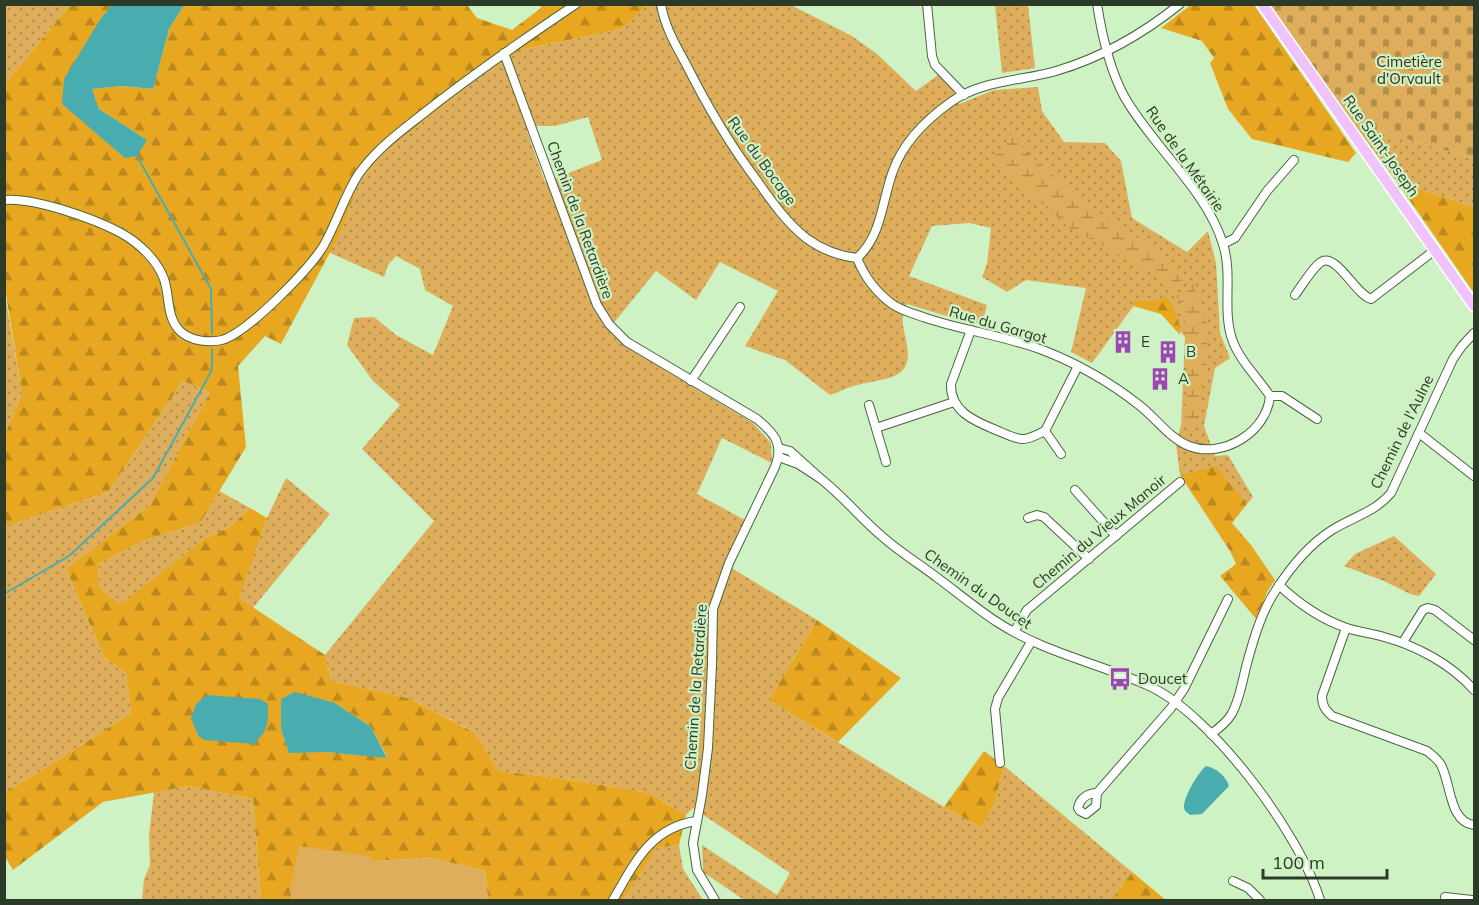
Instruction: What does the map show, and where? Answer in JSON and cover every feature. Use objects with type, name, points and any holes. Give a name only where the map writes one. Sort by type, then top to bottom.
[{"type":"main road","name":"Rue Saint-Joseph","points":[[1262,4],[1474,306]]},
{"type":"street","points":[[4,200],[31,201],[76,215],[121,233],[146,251],[157,266],[164,279],[170,314],[180,331],[201,340],[213,342],[228,338],[244,327],[316,256],[332,231],[358,175],[379,149],[464,81],[576,4]]},
{"type":"street","name":"Rue du Bocage","points":[[661,4],[662,12],[677,47],[705,102],[736,153],[773,204],[807,238],[844,257],[857,258]]},
{"type":"street","points":[[927,4],[932,56],[935,64],[964,95]]},
{"type":"street","name":"Rue de la Métairie","points":[[1097,4],[1101,33],[1114,75],[1125,97],[1209,214],[1223,244],[1232,339],[1237,351],[1270,396]]},
{"type":"street","points":[[857,258],[873,239],[893,169],[902,152],[936,113],[964,95],[1003,82],[1057,71],[1080,63],[1149,27],[1180,4]]},
{"type":"street","name":"Chemin de la Retardière","points":[[504,53],[597,305],[609,324],[627,342],[757,419],[778,441],[779,453],[715,598],[708,748],[693,843],[697,870],[715,900]]},
{"type":"street","points":[[1223,244],[1235,238],[1267,191],[1294,160]]},
{"type":"street","points":[[1295,296],[1320,262],[1327,259],[1341,269],[1362,295],[1371,299],[1435,250]]},
{"type":"street","name":"Rue du Gargot","points":[[857,258],[868,281],[893,304],[918,315],[1045,351],[1078,366],[1141,406],[1171,434],[1189,446],[1227,447],[1241,441],[1264,417],[1270,405],[1270,396]]},
{"type":"street","points":[[691,381],[740,308]]},
{"type":"street","points":[[971,330],[951,384],[954,402],[973,421],[1016,438],[1025,439],[1045,431],[1078,366]]},
{"type":"street","name":"Chemin de l'Aulne","points":[[1211,734],[1231,714],[1262,618],[1279,585],[1299,560],[1328,532],[1374,509],[1383,502],[1397,481],[1453,359],[1474,333]]},
{"type":"street","points":[[1270,396],[1282,396],[1317,419]]},
{"type":"street","points":[[876,428],[954,402]]},
{"type":"street","points":[[868,405],[886,462]]},
{"type":"street","points":[[1045,431],[1061,454]]},
{"type":"street","points":[[1419,433],[1474,476]]},
{"type":"street","name":"Chemin du Doucet","points":[[779,453],[821,479],[884,538],[995,621],[1031,642],[1150,686],[1175,702],[1211,734],[1251,777],[1293,843],[1320,900]]},
{"type":"street","name":"Chemin du Vieux Manoir","points":[[1014,632],[1027,610],[1180,482]]},
{"type":"street","points":[[1075,490],[1116,536]]},
{"type":"street","points":[[1028,518],[1037,515],[1044,517],[1089,559]]},
{"type":"street","points":[[1279,585],[1321,617],[1346,628],[1403,642],[1438,661],[1473,685]]},
{"type":"street","points":[[1097,793],[1184,689],[1227,599]]},
{"type":"street","points":[[1403,642],[1423,610],[1428,608],[1435,610],[1474,640]]},
{"type":"street","points":[[1346,628],[1322,696],[1322,704],[1326,711],[1332,716],[1427,751],[1435,757],[1441,765],[1458,815],[1468,824],[1474,825]]},
{"type":"street","points":[[1000,763],[995,709],[1003,690],[1031,642]]},
{"type":"street","points":[[613,900],[642,851],[671,829],[696,822]]},
{"type":"street","points":[[1233,881],[1248,888],[1260,900]]},
{"type":"street","points":[[1445,897],[1472,900]]},
{"type":"green space","points":[[1192,4],[1254,5],[1356,153],[1348,162],[1252,139],[1228,109],[1210,63],[1214,58],[1202,41],[1161,28]]},
{"type":"green space","points":[[5,5],[70,5],[6,83],[5,90]]},
{"type":"green space","points":[[70,5],[112,5],[101,18],[62,104],[147,140],[99,109],[92,89],[122,86],[153,89],[169,29],[184,5],[467,5],[477,18],[512,30],[541,8],[540,5],[646,6],[622,29],[520,50],[479,77],[385,152],[359,181],[343,228],[281,344],[265,336],[238,366],[246,447],[200,523],[145,540],[98,564],[99,587],[120,605],[204,539],[230,527],[250,508],[267,518],[239,598],[325,655],[331,681],[408,698],[474,732],[499,771],[566,779],[649,793],[686,815],[679,845],[657,848],[623,900],[488,900],[485,871],[430,858],[373,861],[290,889],[292,900],[261,900],[253,799],[189,786],[103,802],[13,870],[5,857],[5,792],[131,713],[126,673],[104,657],[66,569],[150,505],[210,392],[183,381],[108,492],[5,526],[5,434],[22,394],[5,288],[4,90],[6,83]],"holes":[[[335,703],[371,727],[387,757],[326,752],[289,752],[281,729]]]},
{"type":"green space","points":[[791,5],[852,36],[877,54],[916,91],[938,75],[952,88],[959,104],[994,90],[1038,87],[1042,111],[1064,142],[1105,143],[1121,161],[1132,218],[1187,252],[1208,231],[1216,263],[1220,333],[1230,358],[1215,368],[1204,426],[1215,456],[1228,455],[1253,497],[1247,504],[1216,467],[1180,475],[1176,444],[1181,425],[1185,337],[1163,312],[1135,304],[1092,363],[1071,352],[1086,288],[1026,280],[1007,292],[982,277],[987,264],[991,228],[969,223],[932,226],[909,276],[987,305],[982,324],[907,304],[903,320],[908,356],[902,370],[890,377],[856,385],[830,395],[785,360],[745,346],[778,291],[720,262],[696,300],[656,271],[608,330],[623,345],[753,423],[771,443],[772,463],[722,438],[697,494],[745,520],[725,564],[817,620],[769,700],[982,828],[994,804],[1004,766],[1132,872],[1111,900],[744,900],[703,872],[702,845],[777,895],[790,873],[693,808],[686,815],[649,793],[566,779],[499,771],[473,731],[408,698],[331,681],[325,655],[434,521],[362,449],[400,405],[373,381],[347,345],[354,318],[374,317],[396,335],[433,355],[453,306],[425,290],[420,269],[396,256],[388,265],[384,277],[328,252],[343,228],[359,181],[385,152],[479,77],[520,50],[622,29],[646,6]],"holes":[[[588,117],[602,160],[545,182],[527,131],[537,126],[555,126]]]},
{"type":"green space","points":[[995,5],[1028,5],[1035,68],[1002,73]]},
{"type":"green space","name":"Cimetière d'Orvault","points":[[1270,5],[1474,5],[1474,159],[1353,123]]},
{"type":"green space","points":[[1353,123],[1474,159],[1474,207],[1397,182]]},
{"type":"green space","points":[[1012,133],[1033,158],[1118,227],[1140,239],[1184,278],[1171,290],[1158,276],[1068,227],[991,157],[1001,152]]},
{"type":"green space","points":[[1397,182],[1474,207],[1474,293]]},
{"type":"green space","points":[[1193,283],[1207,325],[1207,361],[1194,429],[1184,427],[1188,343],[1182,310],[1176,295]]},
{"type":"green space","points":[[4,288],[22,394],[5,434],[4,434]]},
{"type":"green space","points":[[1166,296],[1176,315],[1180,335],[1161,314],[1133,306],[1133,301],[1157,301]]},
{"type":"green space","points":[[183,381],[210,392],[150,505],[66,569],[104,657],[126,673],[131,713],[5,792],[4,526],[108,492]]},
{"type":"green space","points":[[1216,466],[1247,504],[1232,523],[1251,545],[1275,580],[1267,592],[1257,620],[1220,576],[1236,564],[1230,551],[1180,475]]},
{"type":"green space","points":[[286,478],[330,514],[253,608],[238,598],[267,518]]},
{"type":"green space","points":[[219,491],[250,508],[230,527],[204,539],[120,606],[99,587],[98,564],[145,540],[200,523]]},
{"type":"green space","points":[[1394,536],[1436,574],[1419,596],[1344,566],[1355,554]]},
{"type":"green space","points":[[817,620],[901,678],[838,742],[769,700]]},
{"type":"green space","points":[[984,751],[1004,766],[994,804],[982,828],[944,807]]},
{"type":"green space","points":[[189,786],[253,799],[261,900],[142,900],[144,879],[150,865],[149,835],[154,792]]},
{"type":"green space","points":[[679,845],[683,869],[703,900],[623,900],[657,848]]},
{"type":"green space","points":[[299,846],[370,856],[373,861],[430,858],[485,871],[488,900],[292,900],[290,889]]},
{"type":"green space","points":[[1132,872],[1166,900],[1111,900]]},
{"type":"water","points":[[112,5],[184,5],[169,29],[153,89],[122,86],[92,89],[99,109],[147,140],[137,156],[125,158],[62,104],[64,79],[101,18]]},
{"type":"water","points":[[295,692],[335,703],[371,727],[387,758],[326,752],[289,753],[281,729],[281,699]]},
{"type":"water","points":[[207,695],[260,699],[268,704],[268,721],[263,735],[254,744],[204,740],[198,735],[191,718],[196,704]]},
{"type":"water","points":[[1206,766],[1220,773],[1229,786],[1202,814],[1190,815],[1184,808],[1186,797]]},
{"type":"waterway","points":[[137,156],[211,289],[212,334]]},
{"type":"waterway","points":[[4,594],[69,556],[153,478],[212,370],[212,349]]},
{"type":"place","name":"E","points":[[1123,342]]},
{"type":"place","name":"B","points":[[1168,352]]},
{"type":"place","name":"A","points":[[1160,379]]},
{"type":"place","name":"Doucet","points":[[1120,679]]}]
